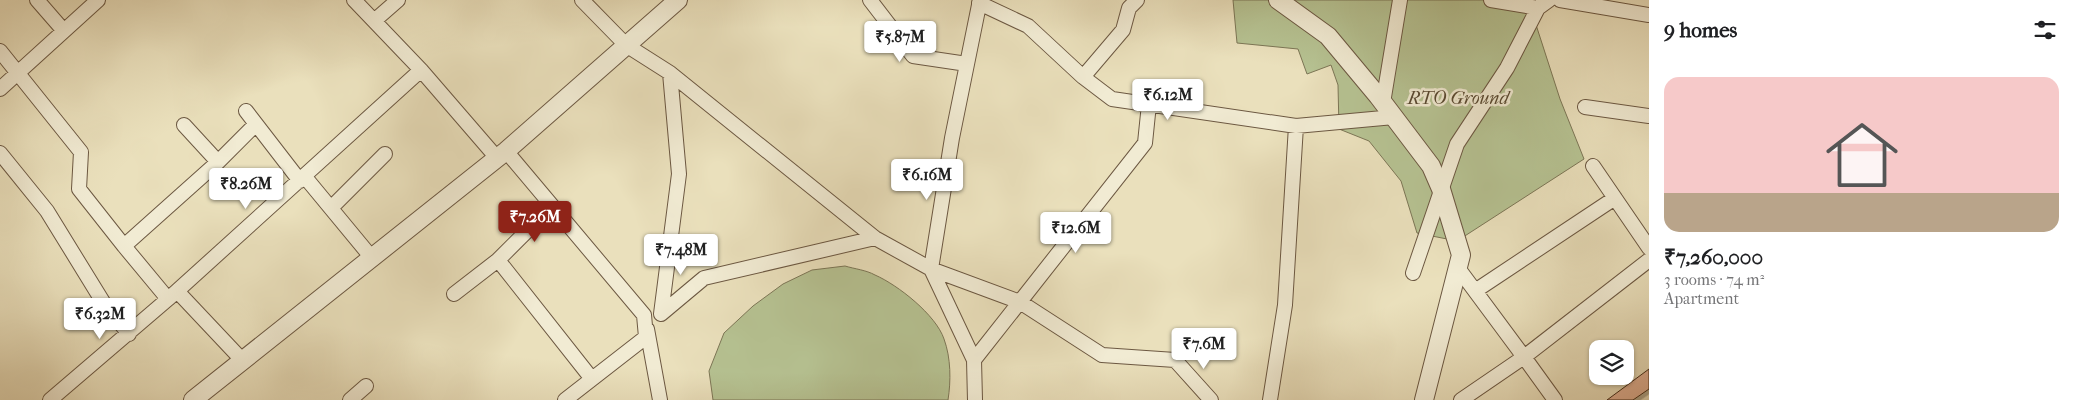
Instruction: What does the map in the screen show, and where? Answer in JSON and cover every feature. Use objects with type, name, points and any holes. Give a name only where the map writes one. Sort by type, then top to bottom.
[{"type":"street","points":[[37,0],[64,31]]},
{"type":"street","points":[[0,89],[98,0]]},
{"type":"street","points":[[354,0],[552,206],[644,315],[660,400]]},
{"type":"street","points":[[374,21],[398,0]]},
{"type":"street","points":[[582,0],[626,46],[670,73],[876,238],[931,269],[1020,302],[1102,355],[1175,360],[1211,400]]},
{"type":"street","points":[[193,400],[502,154],[678,0]]},
{"type":"street","points":[[870,0],[913,56],[967,64]]},
{"type":"street","points":[[1083,77],[1123,30],[1129,8],[1137,0]]},
{"type":"street","points":[[1278,0],[1328,36],[1431,166],[1441,189],[1462,255],[1424,400]]},
{"type":"street","points":[[1388,110],[1400,0]]},
{"type":"street","points":[[1413,273],[1457,144],[1507,68],[1543,4],[1491,0]]},
{"type":"street","points":[[1560,0],[1649,15]]},
{"type":"street","points":[[975,400],[974,360],[931,269],[979,1],[1028,26],[1083,77],[1112,99],[1296,126],[1388,110]]},
{"type":"street","points":[[0,52],[81,152],[79,189],[124,246],[172,295],[242,361]]},
{"type":"street","points":[[50,400],[129,334],[303,179],[421,70]]},
{"type":"street","points":[[670,73],[679,174],[661,314],[704,278],[876,238]]},
{"type":"street","points":[[974,360],[1145,143],[1149,104]]},
{"type":"street","points":[[1586,107],[1649,116]]},
{"type":"street","points":[[246,111],[372,258]]},
{"type":"street","points":[[124,246],[218,162],[256,124]]},
{"type":"street","points":[[184,125],[218,162]]},
{"type":"street","points":[[1270,400],[1285,305],[1296,126]]},
{"type":"street","points":[[0,153],[47,211],[103,302],[129,334]]},
{"type":"street","points":[[331,208],[385,154]]},
{"type":"street","points":[[1593,166],[1649,248]]},
{"type":"street","points":[[1475,291],[1615,198]]},
{"type":"street","points":[[454,294],[498,260],[552,206]]},
{"type":"street","points":[[498,260],[592,379]]},
{"type":"street","points":[[1461,400],[1524,357],[1649,260]]},
{"type":"street","points":[[1458,268],[1555,400]]},
{"type":"street","points":[[565,400],[646,337],[644,315]]},
{"type":"street","points":[[350,400],[366,386]]},
{"type":"green space","name":"RTO Ground","points":[[1233,0],[1528,0],[1560,99],[1584,159],[1457,241],[1417,233],[1401,181],[1369,141],[1339,129],[1338,85],[1331,65],[1307,74],[1298,49],[1237,43]]},
{"type":"green space","points":[[845,266],[872,273],[894,286],[905,293],[933,320],[944,339],[948,354],[950,385],[948,400],[713,400],[709,371],[724,333],[753,306],[783,284],[812,270]]},
{"type":"building","points":[[1649,369],[1649,389],[1633,400],[1607,400],[1627,385],[1634,385],[1634,380]]}]
